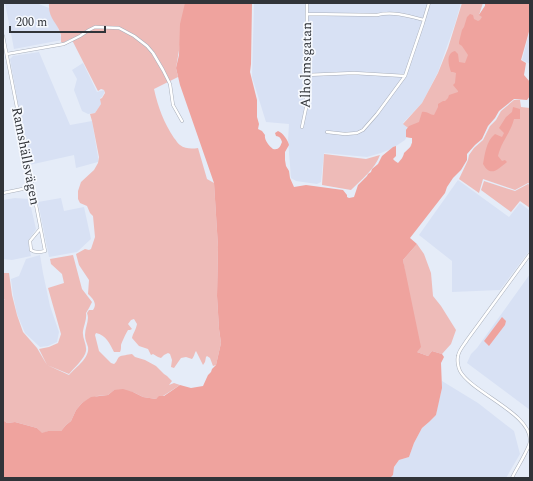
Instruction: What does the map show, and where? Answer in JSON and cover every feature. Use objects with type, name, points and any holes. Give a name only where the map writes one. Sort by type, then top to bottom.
[{"type":"street","name":"Alholmsgatan","points":[[302,127],[306,108],[307,3]]},
{"type":"street","points":[[327,132],[357,133],[363,130],[377,114],[405,76],[429,3]]},
{"type":"street","points":[[307,14],[394,14],[424,20]]},
{"type":"street","points":[[7,54],[64,44],[95,27],[119,28],[134,36],[147,46],[153,53],[170,84],[173,105],[182,121]]},
{"type":"street","name":"Ramshällsvägen","points":[[3,36],[45,251],[33,252],[31,250],[30,241],[40,229]]},
{"type":"street","points":[[306,75],[354,73],[405,76]]},
{"type":"street","points":[[3,193],[32,188]]},
{"type":"street","points":[[512,478],[530,443],[528,428],[514,414],[466,379],[459,370],[458,357],[460,350],[530,254]]},
{"type":"shaded area","points":[[5,3],[36,3],[52,9],[62,40],[14,49]]},
{"type":"shaded area","points":[[48,3],[187,3],[176,68],[178,77],[154,89],[162,115],[174,138],[184,147],[191,149],[198,148],[207,179],[214,183],[218,247],[217,296],[221,343],[216,365],[213,366],[210,358],[207,356],[203,365],[196,351],[192,359],[186,357],[181,358],[174,368],[171,367],[172,360],[170,354],[168,353],[161,358],[153,354],[151,355],[148,349],[139,346],[132,338],[137,324],[134,319],[128,324],[132,329],[128,330],[126,333],[120,352],[114,352],[105,338],[96,333],[95,335],[99,351],[111,363],[114,364],[120,356],[132,354],[135,357],[156,366],[172,381],[169,385],[174,383],[180,385],[156,399],[143,397],[133,392],[114,390],[108,395],[97,396],[82,403],[76,410],[71,421],[61,431],[48,431],[42,434],[37,428],[15,422],[7,423],[3,420],[3,301],[5,299],[3,300],[3,273],[9,273],[12,295],[23,332],[37,348],[47,365],[69,375],[87,355],[88,347],[85,332],[88,318],[87,313],[89,310],[93,310],[95,305],[94,301],[88,294],[89,280],[79,265],[76,254],[85,249],[91,249],[95,237],[93,216],[87,206],[80,203],[78,199],[78,191],[81,182],[94,170],[98,163],[99,157],[90,114],[95,113],[101,104],[100,99],[105,93],[104,90],[101,89],[98,91],[72,40],[70,39],[63,43],[61,42],[60,31],[50,13]]},
{"type":"shaded area","points":[[185,3],[252,3],[250,72],[257,100],[258,129],[265,135],[267,143],[273,149],[279,148],[282,142],[275,133],[278,131],[282,133],[286,139],[289,145],[285,152],[286,166],[294,187],[306,185],[343,190],[349,198],[354,197],[358,185],[378,164],[382,156],[396,146],[396,156],[393,159],[398,163],[412,143],[412,138],[406,137],[406,130],[409,126],[419,122],[422,112],[434,115],[438,104],[445,101],[449,95],[458,92],[453,85],[455,83],[456,73],[451,72],[448,59],[450,54],[455,51],[458,54],[459,62],[465,63],[468,55],[459,42],[467,17],[470,14],[473,15],[474,19],[478,21],[480,20],[482,17],[479,15],[485,6],[485,3],[530,3],[530,28],[521,60],[526,63],[524,75],[530,82],[530,96],[527,100],[514,99],[499,111],[488,126],[482,139],[467,154],[467,160],[447,187],[445,193],[410,238],[417,244],[403,260],[421,347],[417,352],[428,356],[432,351],[442,354],[444,357],[441,363],[442,388],[436,415],[422,428],[409,457],[399,460],[394,467],[393,475],[390,478],[3,478],[3,420],[7,423],[15,422],[37,428],[42,433],[48,431],[61,431],[71,421],[76,410],[82,403],[91,397],[108,395],[114,390],[123,389],[143,397],[156,399],[159,396],[164,396],[180,385],[191,388],[203,386],[208,375],[216,365],[221,343],[217,296],[218,247],[214,183],[180,85],[176,68],[179,55],[180,24]]},
{"type":"shaded area","points":[[254,3],[461,3],[438,72],[422,103],[403,123],[410,131],[405,140],[393,148],[367,157],[324,153],[321,182],[317,184],[296,181],[291,178],[288,140],[289,124],[266,122],[252,77]]},
{"type":"shaded area","points":[[462,3],[483,3],[479,15],[485,6],[485,3],[500,3],[474,78],[410,147],[412,138],[406,137],[406,130],[408,128],[403,124],[422,103],[438,73],[448,48]]},
{"type":"shaded area","points":[[530,30],[530,64],[522,60]]},
{"type":"shaded area","points":[[39,52],[70,125],[92,121],[98,162],[76,168],[74,155],[29,165],[10,59],[13,56]]},
{"type":"shaded area","points":[[83,63],[97,92],[104,90],[102,97],[100,98],[101,104],[95,113],[88,114],[82,111],[74,90],[77,79],[72,70]]},
{"type":"shaded area","points":[[514,100],[520,100],[521,107],[530,108],[530,184],[528,183],[515,190],[483,179],[479,193],[459,179],[469,155],[483,140],[490,126],[496,120],[501,111]]},
{"type":"shaded area","points":[[513,107],[520,109],[520,119],[514,119],[511,128],[501,146],[498,156],[502,161],[505,160],[507,162],[495,171],[489,171],[483,164],[488,144],[495,134],[502,137],[504,133],[499,128],[506,117],[512,112]]},
{"type":"shaded area","points":[[324,154],[366,159],[380,155],[371,170],[351,190],[322,185]]},
{"type":"shaded area","points":[[458,180],[509,217],[520,203],[530,211],[530,250],[500,290],[452,292],[452,261],[419,235]]},
{"type":"shaded area","points":[[484,181],[515,191],[528,184],[530,185],[530,208],[520,201],[511,212],[481,190]]},
{"type":"shaded area","points":[[15,198],[29,199],[36,229],[28,241],[31,256],[12,260],[3,259],[3,200]]},
{"type":"shaded area","points":[[61,198],[64,211],[84,207],[91,239],[77,252],[49,257],[38,202]]},
{"type":"shaded area","points":[[417,244],[424,254],[431,273],[433,296],[456,330],[451,344],[442,354],[432,351],[428,356],[417,352],[403,260]]},
{"type":"shaded area","points":[[40,255],[50,306],[59,332],[57,342],[48,346],[40,347],[25,333],[17,314],[11,279],[19,276],[26,259]]},
{"type":"shaded area","points":[[73,255],[82,289],[92,302],[86,313],[83,331],[86,351],[82,360],[69,374],[47,365],[39,349],[58,343],[61,334],[48,288],[64,283],[62,274],[51,264],[50,259]]},
{"type":"shaded area","points":[[530,274],[530,410],[467,363],[471,354],[477,348]]},
{"type":"shaded area","points":[[502,317],[506,321],[505,325],[489,346],[484,341]]},
{"type":"shaded area","points":[[442,381],[478,403],[514,431],[520,454],[506,478],[390,478],[393,475],[394,467],[399,460],[409,457],[422,428],[436,415]]}]
